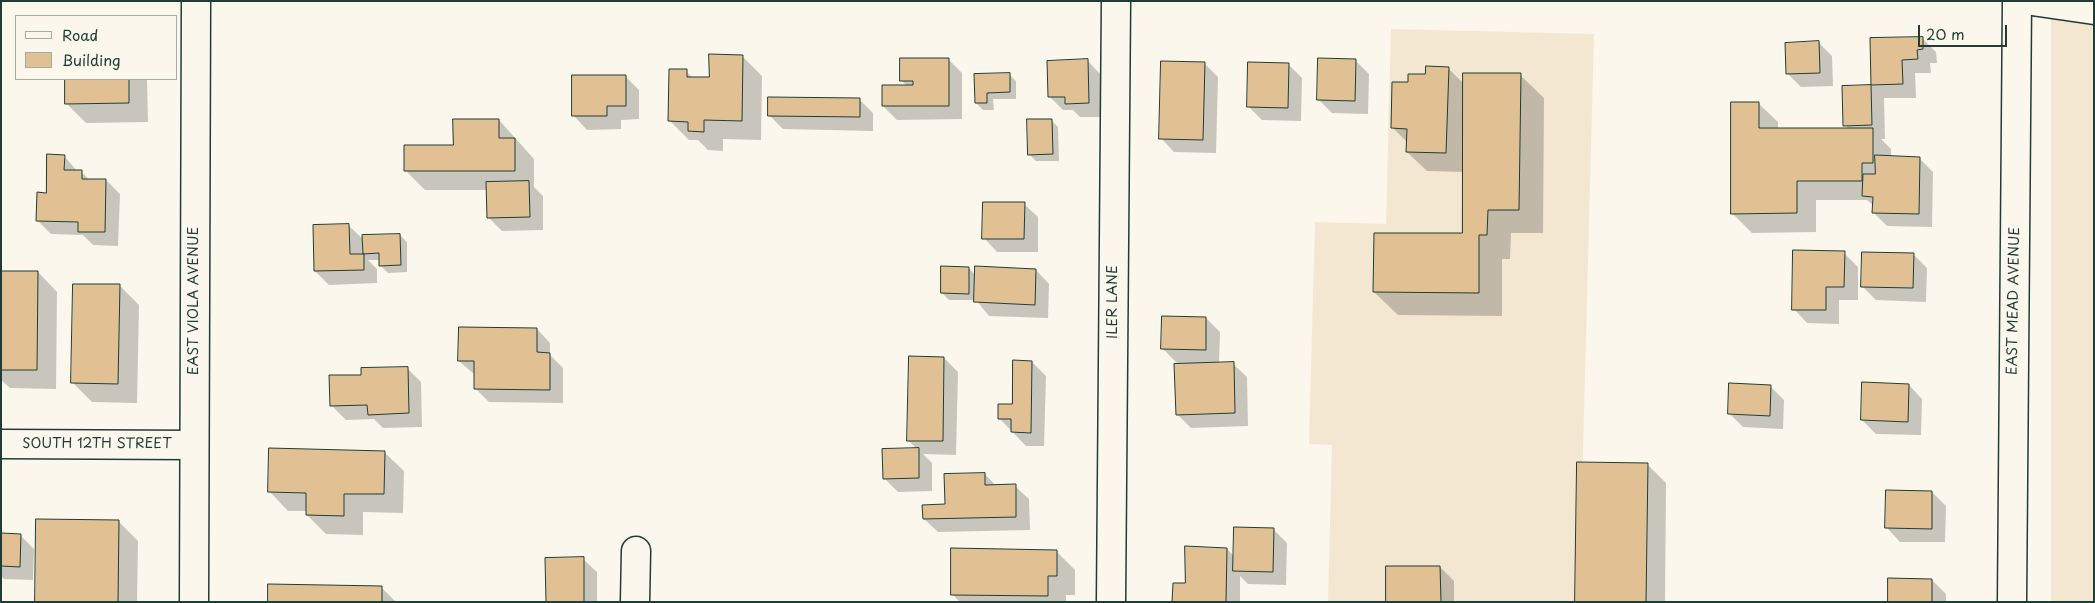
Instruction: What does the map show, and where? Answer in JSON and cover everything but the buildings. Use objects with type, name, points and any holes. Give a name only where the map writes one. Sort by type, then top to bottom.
[{"type":"street","name":"EAST VIOLA AVENUE","points":[[194,602],[196,1]]},
{"type":"street","name":"ILER LANE","points":[[1111,602],[1116,1]]},
{"type":"street","name":"EAST MEAD AVENUE","points":[[2012,602],[2017,1]]},
{"type":"street","points":[[2032,1],[2083,10],[2094,10]]},
{"type":"street","name":"SOUTH 12TH STREET","points":[[1,444],[194,445]]},
{"type":"street","points":[[636,551],[636,602]]},
{"type":"shaded area","points":[[2051,1],[2094,1],[2094,602],[2051,602]]},
{"type":"shaded area","points":[[1391,29],[1594,34],[1579,602],[1328,602],[1332,445],[1309,444],[1315,222],[1386,224]]}]
